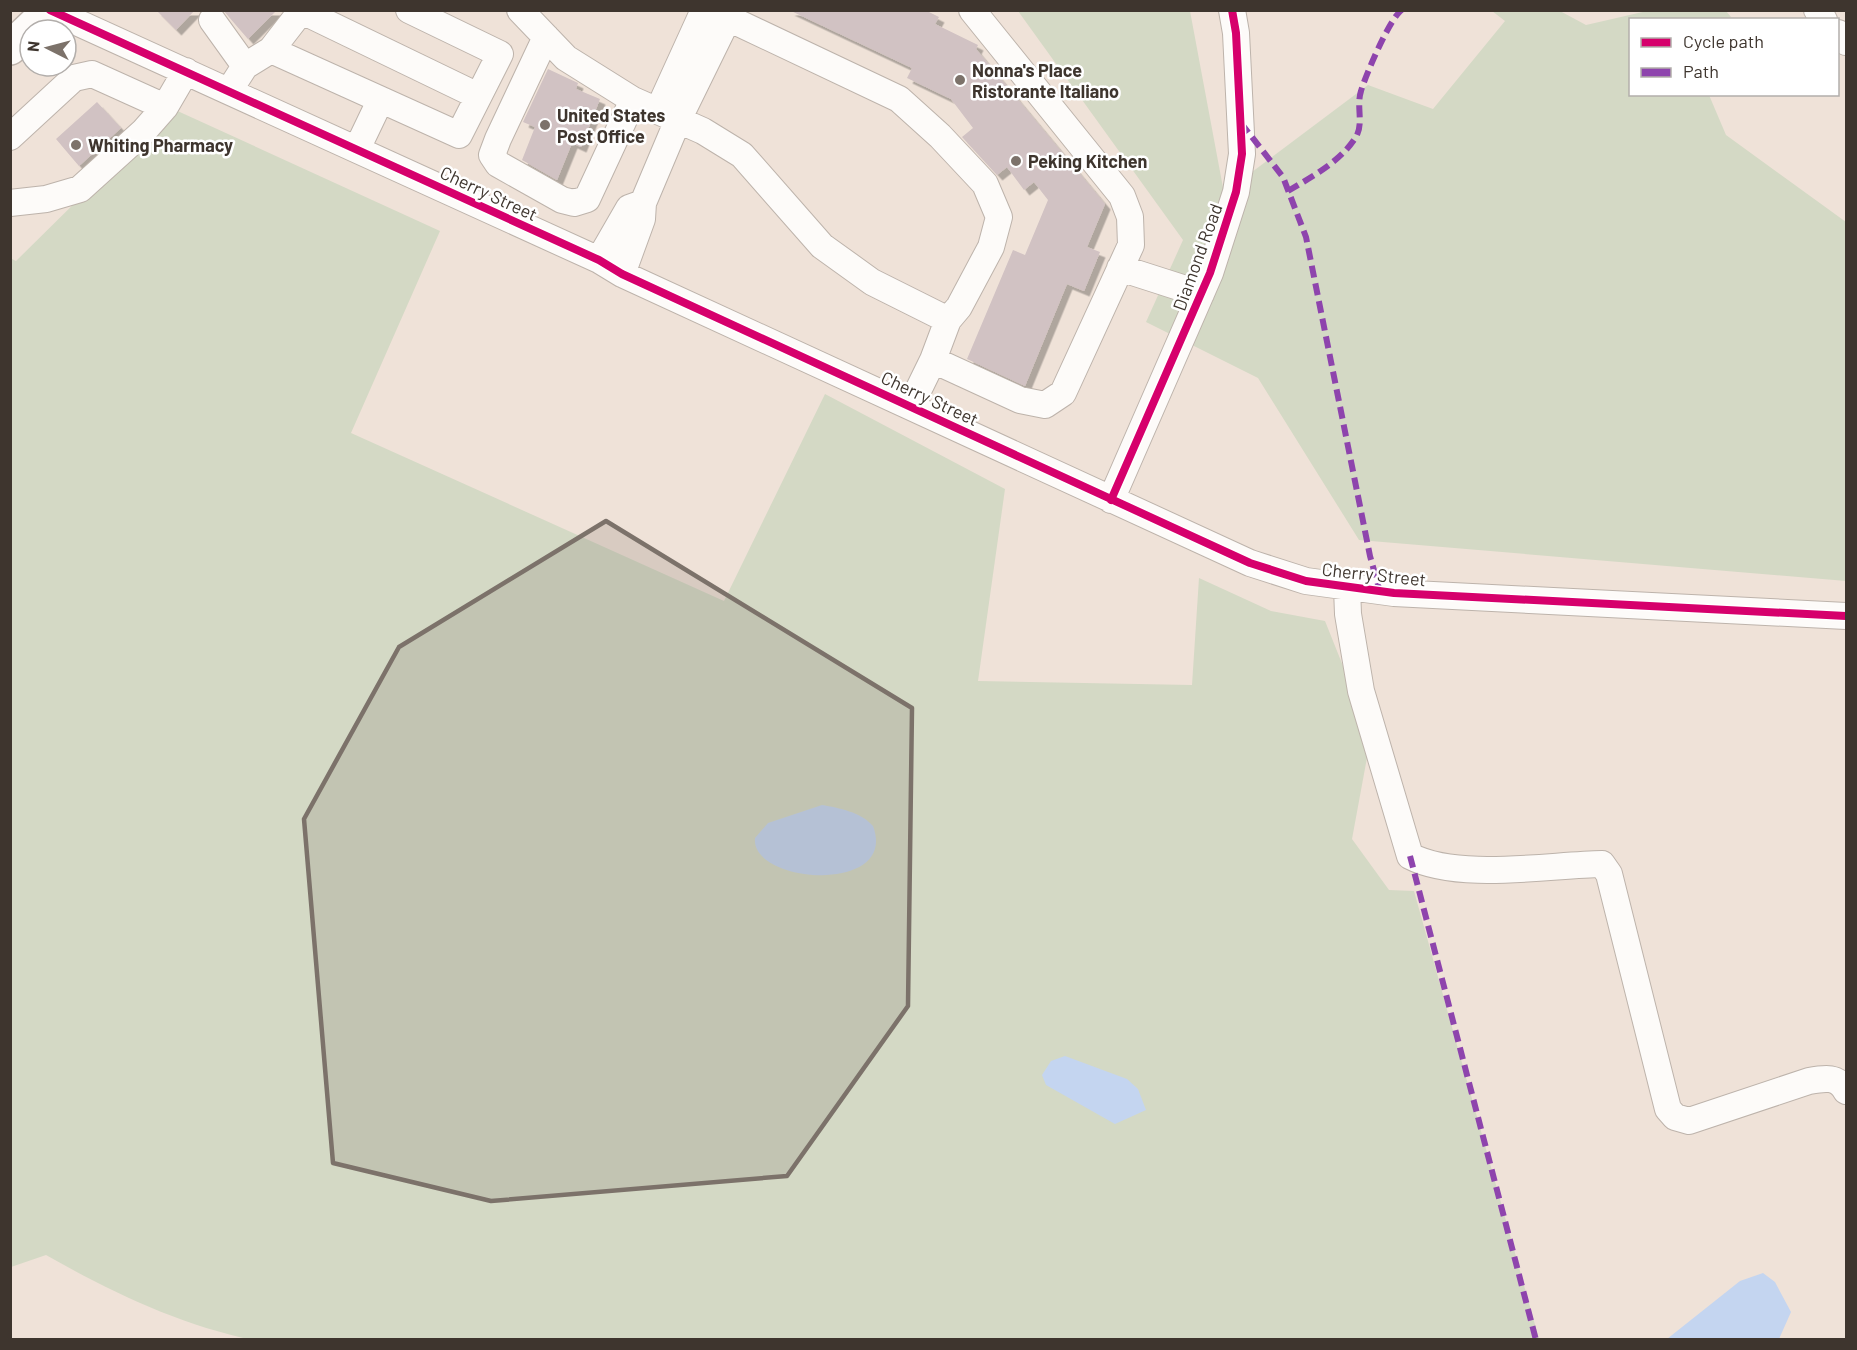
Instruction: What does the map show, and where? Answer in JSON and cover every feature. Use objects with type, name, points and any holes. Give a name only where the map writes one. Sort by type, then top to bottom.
[{"type":"main road","points":[[10,48],[50,10]]},
{"type":"street","name":"Cherry Street","points":[[50,10],[599,260],[622,274],[911,405],[1250,563],[1306,581],[1394,593],[1846,616]]},
{"type":"street","points":[[271,50],[380,102],[459,135],[500,54],[410,10]]},
{"type":"street","points":[[520,10],[566,58],[633,100],[703,131],[742,155],[822,246],[872,282],[948,320]]},
{"type":"street","points":[[933,360],[1020,400],[1045,405],[1063,393],[1131,245],[1130,217],[1122,196],[972,10]]},
{"type":"street","name":"Diamond Road","points":[[1111,500],[1201,294],[1228,222],[1242,154],[1236,33],[1232,10]]},
{"type":"street","points":[[229,91],[245,66],[271,50],[302,11],[478,96]]},
{"type":"street","points":[[622,274],[642,219],[643,203],[668,116],[718,13],[899,99],[940,135],[985,184],[999,217],[991,247],[959,307],[948,320],[933,360],[911,405]]},
{"type":"street","points":[[212,20],[245,66]]},
{"type":"street","points":[[546,37],[498,139],[492,155],[498,164],[562,200],[574,203],[587,199],[633,100]]},
{"type":"street","points":[[10,203],[46,199],[80,189],[143,132],[165,107],[186,71]]},
{"type":"street","points":[[10,137],[74,78],[92,74],[165,107]]},
{"type":"street","points":[[357,149],[380,102]]},
{"type":"street","points":[[599,260],[629,208],[643,203]]},
{"type":"street","points":[[1120,268],[1201,294]]},
{"type":"street","points":[[1347,588],[1348,614],[1361,691],[1410,856],[1420,862],[1448,867],[1501,870],[1602,864],[1609,874],[1668,1109],[1675,1117],[1689,1121],[1809,1081],[1829,1078],[1842,1084],[1846,1091]]},
{"type":"highlighted area","points":[[606,521],[912,708],[908,1006],[787,1176],[491,1201],[333,1163],[304,819],[399,647]]},
{"type":"green space","points":[[1018,11],[1190,11],[1224,193],[1368,85],[1433,109],[1505,21],[1492,11],[1560,11],[1586,25],[1647,11],[1726,11],[1730,18],[1629,18],[1629,96],[1709,96],[1726,135],[1846,222],[1846,581],[1359,540],[1258,378],[1146,322],[1183,240]]},
{"type":"green space","points":[[171,108],[440,231],[351,433],[724,601],[825,394],[1005,489],[978,681],[1192,685],[1199,578],[1271,611],[1325,621],[1371,736],[1352,839],[1389,890],[1414,891],[1539,1339],[253,1340],[199,1326],[146,1306],[46,1255],[11,1267],[10,258],[16,261]]},
{"type":"water","points":[[822,805],[856,814],[873,826],[875,848],[865,863],[846,872],[822,875],[797,873],[775,865],[760,854],[755,838],[768,823]]},
{"type":"water","points":[[1065,1056],[1127,1079],[1138,1089],[1146,1110],[1115,1124],[1046,1085],[1042,1075],[1051,1061]]},
{"type":"water","points":[[1763,1273],[1775,1282],[1791,1312],[1779,1339],[1667,1339],[1740,1281]]},
{"type":"building","points":[[156,10],[195,10],[176,30]]},
{"type":"building","points":[[223,10],[277,10],[248,39]]},
{"type":"building","points":[[789,10],[925,10],[939,17],[935,24],[978,45],[976,49],[1105,204],[1087,247],[1100,252],[1084,291],[1067,284],[1025,386],[967,359],[1013,250],[1025,255],[1048,200],[1034,182],[1024,190],[1007,167],[997,175],[962,137],[973,128],[951,99],[907,78],[912,68]]},
{"type":"building","points":[[548,69],[578,83],[576,89],[600,99],[581,147],[572,143],[557,180],[522,160],[535,127],[523,122]]},
{"type":"building","points":[[97,102],[121,128],[79,166],[56,139]]},
{"type":"marked path","points":[[1288,191],[1334,161],[1356,137],[1363,84],[1385,35],[1402,10]]},
{"type":"marked path","points":[[1241,123],[1283,177],[1306,237],[1370,556],[1380,592]]},
{"type":"marked path","points":[[1410,856],[1536,1340]]},
{"type":"cycle path","points":[[50,10],[599,260],[622,274],[1250,563],[1306,581],[1394,593],[1846,616]]},
{"type":"cycle path","points":[[1111,500],[1210,273],[1236,192],[1242,154],[1236,33],[1232,10]]},
{"type":"place","name":"Nonna's Place Ristorante Italiano","points":[[960,80]]},
{"type":"place","name":"United States Post Office","points":[[545,125]]},
{"type":"place","name":"Whiting Pharmacy","points":[[76,145]]},
{"type":"place","name":"Peking Kitchen","points":[[1016,161]]}]
